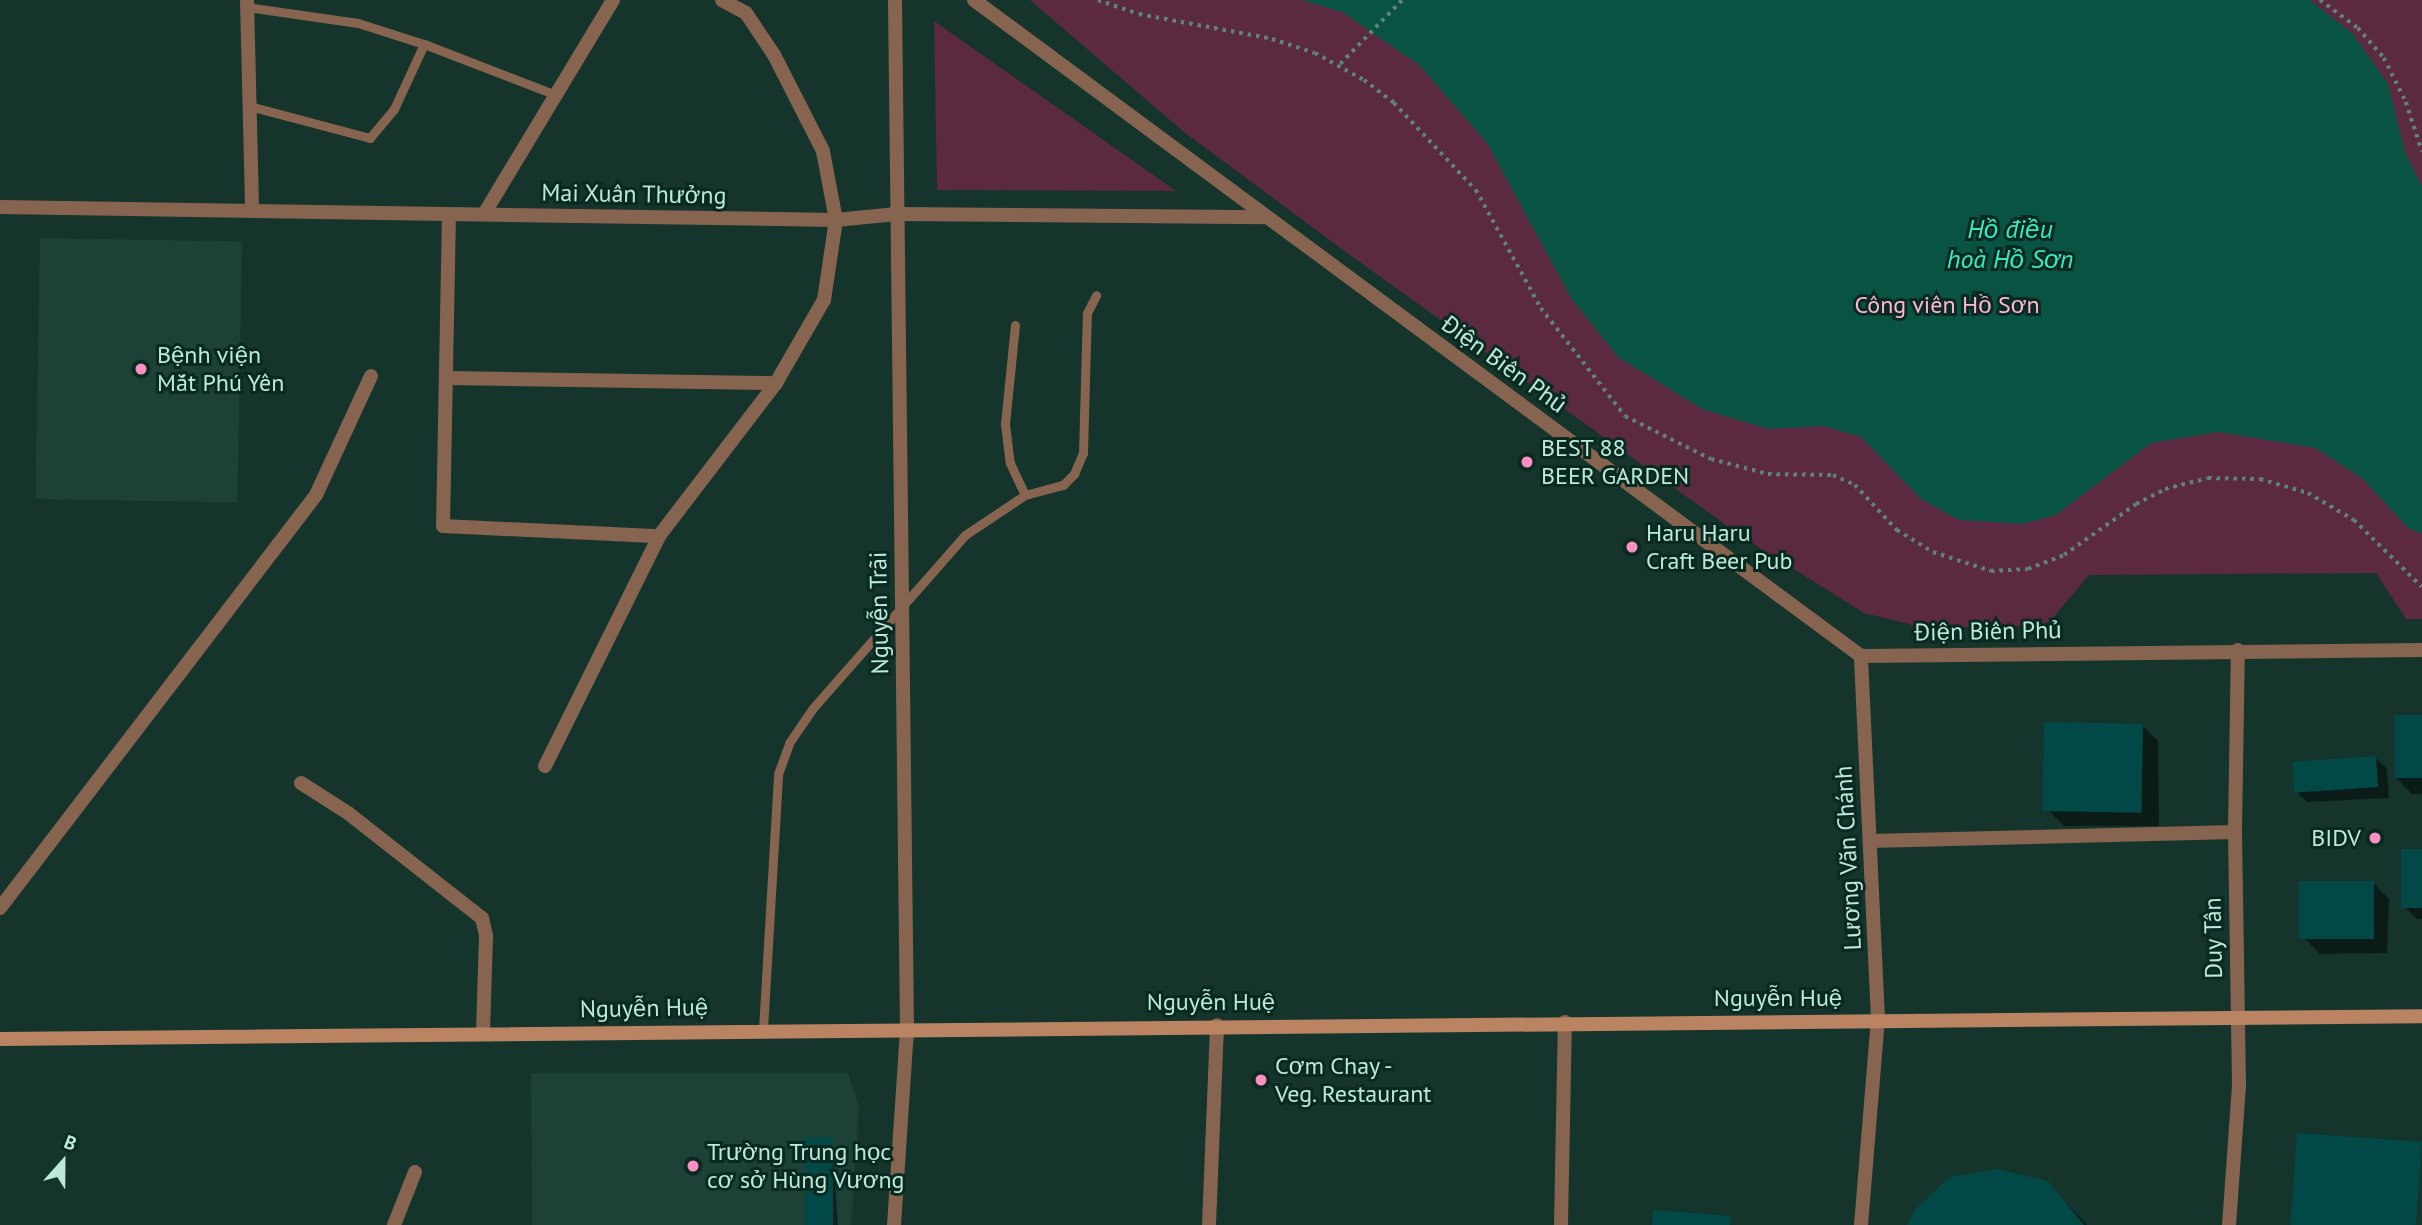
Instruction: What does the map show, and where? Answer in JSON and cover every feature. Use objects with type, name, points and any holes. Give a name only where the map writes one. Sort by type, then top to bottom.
[{"type":"main road","name":"Nguyễn Huệ","points":[[0,1039],[907,1027],[2422,1016]]},
{"type":"street","points":[[484,215],[613,0]]},
{"type":"street","points":[[545,766],[659,536],[776,383],[824,300],[836,220],[823,151],[774,55],[746,13],[722,0]]},
{"type":"street","name":"Nguyễn Trãi","points":[[894,1225],[907,1027],[895,0]]},
{"type":"street","name":"Điện Biên Phủ","points":[[974,0],[1861,656],[2422,650]]},
{"type":"street","points":[[247,4],[252,211]]},
{"type":"street","name":"Mai Xuân Thưởng","points":[[0,206],[836,220],[897,214],[1267,216]]},
{"type":"street","points":[[449,214],[443,526],[659,536]]},
{"type":"street","points":[[0,908],[316,495],[371,376]]},
{"type":"street","points":[[446,378],[776,383]]},
{"type":"street","name":"Duy Tân","points":[[2229,1225],[2239,1086],[2235,832],[2238,650]]},
{"type":"street","name":"Lương Văn Chánh","points":[[1861,656],[1878,1020],[1861,1225]]},
{"type":"street","points":[[301,783],[348,813],[482,918],[486,936],[483,1034]]},
{"type":"street","points":[[1870,841],[2235,832]]},
{"type":"street","points":[[1562,1225],[1565,1022]]},
{"type":"street","points":[[1209,1225],[1217,1025]]},
{"type":"street","points":[[394,1225],[415,1171]]},
{"type":"lane","points":[[247,4],[358,23],[424,44],[556,95]]},
{"type":"lane","points":[[250,106],[370,138],[394,109],[424,44]]},
{"type":"lane","points":[[763,1029],[778,774],[789,743],[813,708],[965,535],[1025,495],[1063,485],[1074,474],[1083,453],[1087,313],[1096,295]]},
{"type":"lane","points":[[1015,325],[1005,424],[1010,463],[1025,495]]},
{"type":"path","points":[[1098,0],[1139,14],[1272,40],[1340,64],[1394,103],[1476,190],[1541,308],[1625,416],[1664,438],[1711,459],[1768,474],[1833,475],[1855,485],[1897,530],[1915,541],[1992,571],[2028,569],[2064,555],[2136,504],[2165,489],[2208,478],[2260,479],[2308,493],[2354,520],[2422,587]]},
{"type":"path","points":[[1340,64],[1402,0]]},
{"type":"path","points":[[2320,0],[2358,28],[2384,58],[2406,102],[2422,150]]},
{"type":"shaded area","name":"Bệnh viện Mắt Phú Yên","points":[[40,238],[242,242],[237,502],[35,499]]},
{"type":"shaded area","name":"Trường Trung học cơ sở Hùng Vương","points":[[531,1073],[848,1073],[859,1107],[851,1225],[532,1225]]},
{"type":"green space","name":"Hồ điều hoà Hồ Sơn","points":[[1030,0],[2422,0],[2422,619],[2406,619],[2376,573],[2089,575],[2047,625],[1925,628],[1864,613],[1747,540],[1343,250],[1184,132]]},
{"type":"green space","points":[[934,21],[1176,191],[937,190]]},
{"type":"water","name":"Hồ điều hoà Hồ Sơn","points":[[1302,0],[2310,0],[2353,34],[2388,84],[2405,152],[2422,187],[2422,534],[2408,528],[2363,479],[2315,448],[2219,432],[2151,443],[2056,515],[2021,524],[1959,520],[1921,499],[1861,437],[1823,426],[1768,429],[1702,409],[1618,357],[1571,298],[1487,143],[1419,65],[1342,12]]},
{"type":"building","points":[[2395,715],[2422,715],[2422,778],[2395,778]]},
{"type":"building","points":[[2044,722],[2143,724],[2141,813],[2042,811]]},
{"type":"building","points":[[2376,756],[2378,787],[2294,793],[2292,762]]},
{"type":"building","points":[[2401,849],[2422,849],[2422,908],[2401,908]]},
{"type":"building","points":[[2299,881],[2374,881],[2374,939],[2299,939]]},
{"type":"building","points":[[2297,1133],[2422,1142],[2416,1225],[2291,1225]]},
{"type":"building","points":[[805,1137],[833,1137],[833,1225],[805,1225]]},
{"type":"building","points":[[1997,1169],[2048,1181],[2084,1225],[1907,1225],[1914,1211],[1949,1177]]},
{"type":"building","points":[[1653,1210],[1731,1216],[1730,1225],[1652,1225]]},
{"type":"place","name":"Bệnh viện Mắt Phú Yên","points":[[141,369]]},
{"type":"place","name":"BEST 88 BEER GARDEN","points":[[1527,462]]},
{"type":"place","name":"Haru Haru Craft Beer Pub","points":[[1632,547]]},
{"type":"place","name":"BIDV","points":[[2375,838]]},
{"type":"place","name":"Cơm Chay - Veg. Restaurant","points":[[1261,1080]]},
{"type":"place","name":"Trường Trung học cơ sở Hùng Vương","points":[[693,1166]]},
{"type":"park label","name":"Công viên Hồ Sơn","points":[[1947,305]]}]
